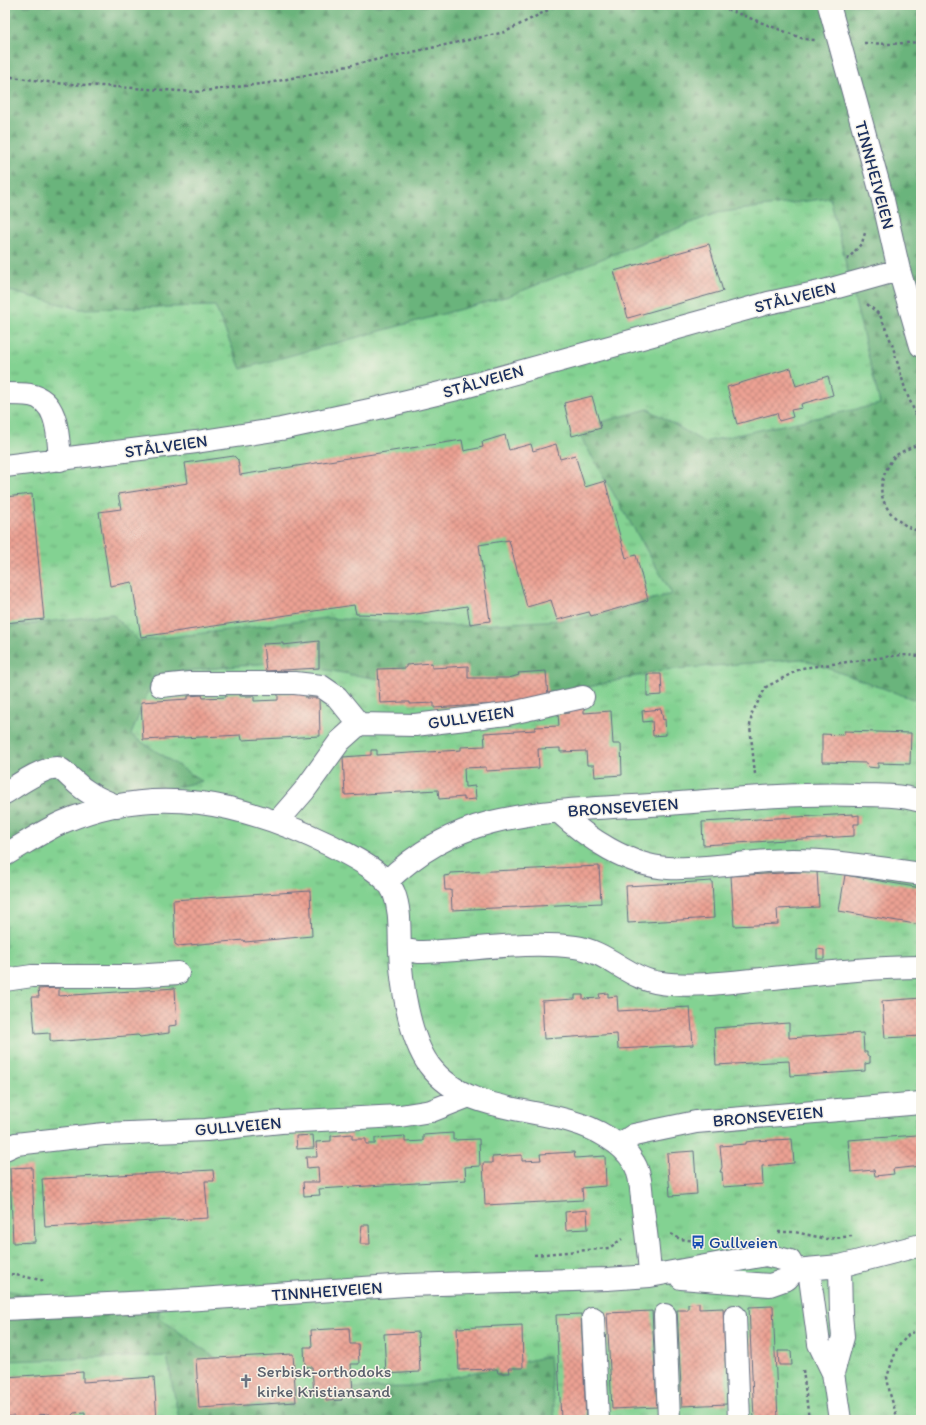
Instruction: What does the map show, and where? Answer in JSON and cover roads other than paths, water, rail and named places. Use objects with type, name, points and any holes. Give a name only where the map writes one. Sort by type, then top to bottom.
[{"type":"street","name":"TINNHEIVEIEN","points":[[829,5],[883,200],[899,270],[921,346]]},
{"type":"street","name":"STÅLVEIEN","points":[[5,466],[60,460],[265,431],[374,409],[461,388],[768,303],[820,292],[851,282],[899,270]]},
{"type":"street","points":[[5,394],[32,395],[49,404],[55,419],[60,460]]},
{"type":"street","points":[[161,686],[190,683],[295,683],[321,686],[337,698],[359,724],[340,741],[304,791],[278,821]]},
{"type":"street","name":"GULLVEIEN","points":[[359,724],[414,724],[507,714],[583,696]]},
{"type":"street","points":[[5,793],[28,779],[50,769],[58,768],[84,791],[96,798],[117,806]]},
{"type":"street","name":"BRONSEVEIEN","points":[[559,812],[758,797],[836,794],[878,795],[921,801]]},
{"type":"street","points":[[5,855],[63,822],[117,806],[151,801],[200,802],[235,809],[278,821],[356,858],[376,872],[394,891],[400,917],[402,980],[414,1034],[429,1064],[451,1086],[475,1100],[506,1108],[566,1119],[597,1131],[620,1145],[635,1163],[641,1184],[648,1237],[650,1276]]},
{"type":"street","points":[[386,882],[404,864],[458,833],[492,822],[559,812]]},
{"type":"street","name":"BRONSEVEIEN","points":[[559,812],[574,826],[616,853],[666,868],[792,860],[828,862],[921,874]]},
{"type":"street","points":[[400,949],[418,952],[540,945],[576,947],[597,953],[640,976],[660,984],[718,984],[837,972],[921,966]]},
{"type":"street","points":[[5,980],[32,976],[134,976],[178,972]]},
{"type":"street","name":"GULLVEIEN","points":[[5,1149],[16,1144],[104,1134],[206,1130],[281,1122],[400,1116],[430,1111],[469,1096]]},
{"type":"street","name":"BRONSEVEIEN","points":[[620,1145],[634,1135],[696,1122],[921,1103]]},
{"type":"street","name":"TINNHEIVEIEN","points":[[650,1276],[770,1285],[802,1270],[840,1266],[921,1245]]},
{"type":"street","name":"TINNHEIVEIEN","points":[[5,1309],[170,1301],[407,1285],[576,1280],[650,1276],[766,1255],[790,1261],[802,1270]]},
{"type":"street","points":[[833,1373],[843,1337],[840,1266]]},
{"type":"street","points":[[802,1270],[820,1344],[833,1373],[840,1420]]},
{"type":"street","points":[[665,1315],[669,1420]]},
{"type":"street","points":[[735,1316],[739,1420]]},
{"type":"street","points":[[593,1318],[598,1420]]},
{"type":"place","name":"Gullveien","points":[[698,1242]]},
{"type":"place","name":"Serbisk-orthodoks kirke Kristiansand","points":[[246,1381]]}]
